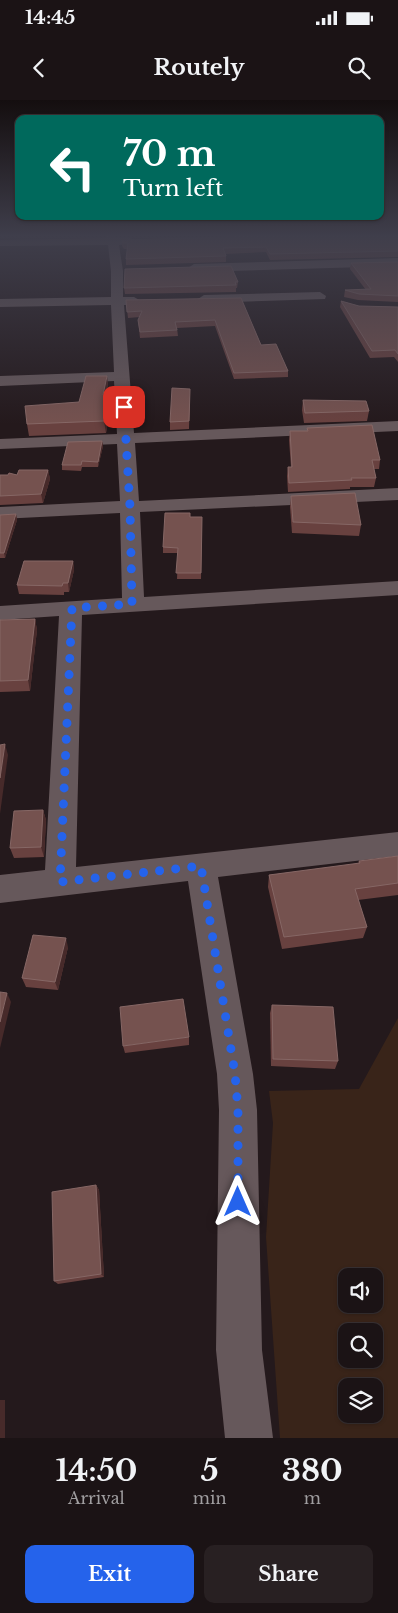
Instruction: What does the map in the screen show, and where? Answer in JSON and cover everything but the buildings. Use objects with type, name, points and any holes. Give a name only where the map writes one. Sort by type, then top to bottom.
[{"type":"street","points":[[118,298],[130,507],[132,604]]},
{"type":"street","points":[[194,300],[262,298]]},
{"type":"street","points":[[0,303],[146,301]]},
{"type":"street","points":[[0,381],[122,376]]},
{"type":"street","points":[[0,444],[398,426]]},
{"type":"street","points":[[0,513],[398,494]]},
{"type":"street","points":[[0,613],[398,588]]},
{"type":"street","points":[[60,882],[72,608]]},
{"type":"street","points":[[0,890],[398,844]]},
{"type":"street","points":[[201,866],[235,1074],[237,1101],[239,1350],[249,1438]]},
{"type":"shaded area","points":[[398,1018],[398,1438],[280,1438],[266,1237],[273,1123],[269,1091],[359,1089]]},
{"type":"route","points":[[124,407],[130,507],[132,604],[72,608],[60,882],[201,866],[235,1074],[238,1110],[238,1202]]}]
